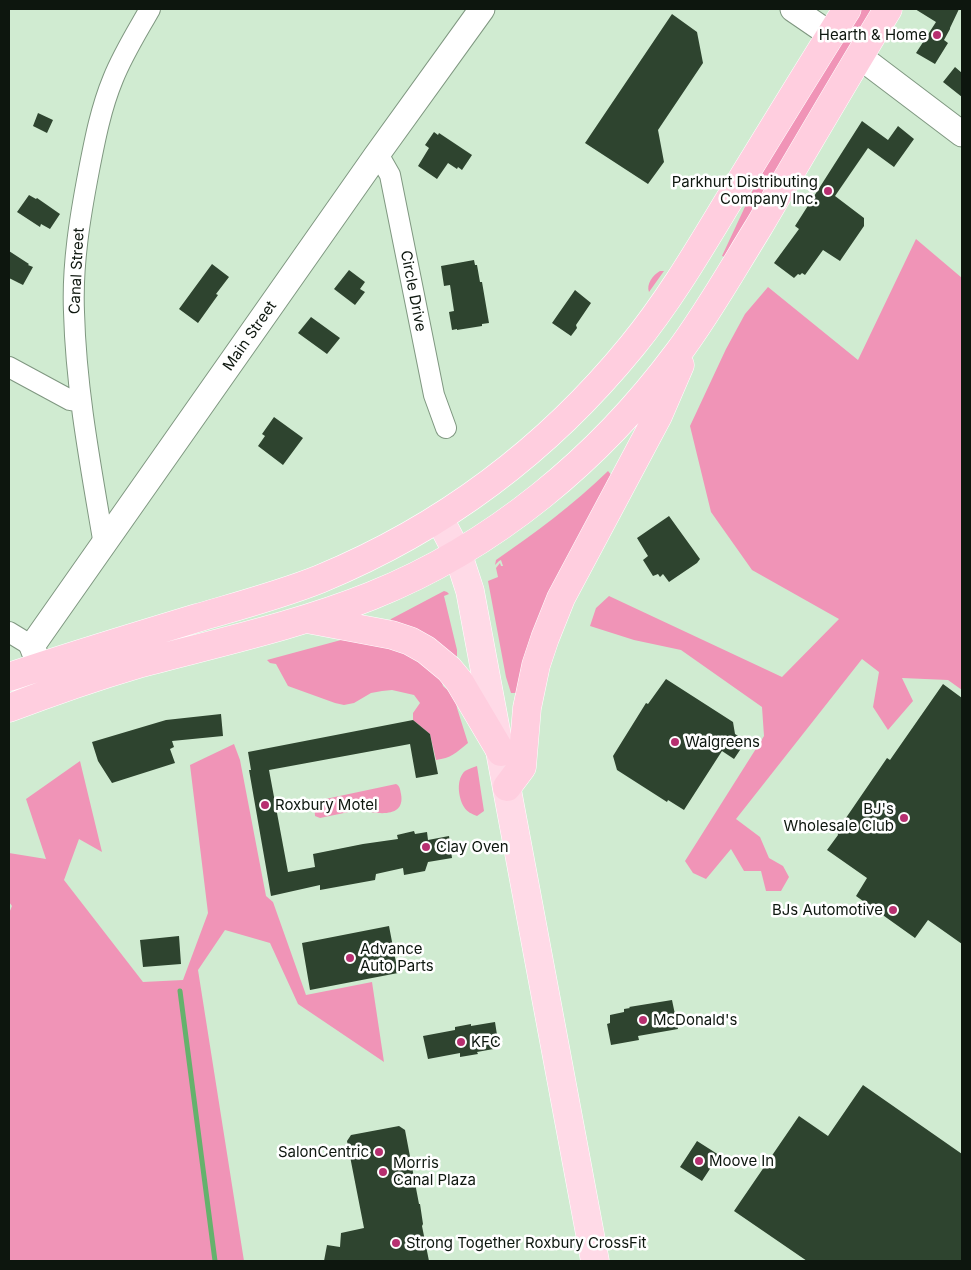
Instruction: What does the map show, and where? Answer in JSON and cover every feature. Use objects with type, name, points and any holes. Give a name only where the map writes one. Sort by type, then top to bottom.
[{"type":"highway","points":[[9,677],[36,656],[80,653],[276,595],[319,579],[375,554],[439,518],[472,497],[513,466],[547,437],[594,390],[634,344],[698,251],[847,9]]},
{"type":"highway","points":[[9,708],[137,665],[306,619],[370,596],[406,581],[458,554],[513,518],[556,483],[601,442],[657,380],[696,329],[888,9]]},
{"type":"highway","points":[[507,787],[522,767],[527,708],[536,665],[560,598],[658,416],[696,329]]},
{"type":"highway","points":[[306,619],[392,634],[426,650],[449,669],[458,681],[501,752]]},
{"type":"main road","points":[[439,518],[458,554],[470,591],[595,1261]]},
{"type":"street","name":"Canal Street","points":[[104,545],[81,402],[74,303],[75,268],[85,190],[101,113],[125,52],[150,9]]},
{"type":"street","name":"Main Street","points":[[36,656],[104,545],[376,156],[482,9]]},
{"type":"street","points":[[793,9],[830,35]]},
{"type":"street","points":[[859,56],[962,134]]},
{"type":"street","name":"Circle Drive","points":[[376,156],[387,168],[392,183],[434,395],[446,428]]},
{"type":"street","points":[[9,367],[70,400],[81,402]]},
{"type":"street","points":[[9,632],[36,656]]},
{"type":"shaded area","points":[[859,9],[875,9],[727,258],[722,256],[764,166]]},
{"type":"shaded area","points":[[916,239],[962,278],[962,690],[948,680],[902,678],[913,701],[888,730],[873,707],[879,672],[862,659],[736,819],[760,837],[769,858],[783,866],[789,877],[781,891],[766,891],[761,871],[744,871],[731,849],[706,879],[693,873],[685,861],[764,736],[762,707],[681,650],[634,640],[590,626],[596,608],[609,596],[782,677],[839,619],[752,570],[711,512],[690,426],[726,349],[745,314],[768,287],[858,360]]},
{"type":"shaded area","points":[[660,271],[664,271],[649,292],[648,286],[651,280]]},
{"type":"shaded area","points":[[608,471],[613,477],[517,693],[511,693],[506,677],[488,581],[498,577],[496,568],[500,563],[503,566],[501,560],[495,565],[496,560],[554,518]]},
{"type":"shaded area","points":[[444,591],[449,594],[444,596],[457,650],[456,659],[390,621]]},
{"type":"shaded area","points":[[341,640],[353,640],[414,654],[441,679],[443,686],[455,697],[468,743],[446,758],[436,760],[430,734],[413,720],[413,713],[420,703],[414,695],[392,690],[382,691],[371,693],[354,703],[344,705],[335,703],[288,686],[276,664],[270,663],[267,660]]},
{"type":"shaded area","points":[[234,744],[240,760],[266,896],[273,902],[306,995],[372,982],[384,1062],[298,1004],[270,943],[225,930],[198,970],[244,1261],[9,1261],[9,913],[12,906],[9,902],[9,853],[46,859],[26,799],[80,761],[102,852],[79,839],[64,880],[143,982],[183,980],[208,913],[190,765]]},
{"type":"shaded area","points":[[477,766],[484,811],[477,816],[468,812],[464,807],[460,798],[459,783],[462,774],[466,770]]},
{"type":"shaded area","points":[[396,784],[400,788],[401,804],[393,812],[368,812],[363,809],[320,818],[315,816],[314,802],[316,801]]},
{"type":"building","name":"Hearth & Home","points":[[915,9],[959,9],[944,40],[948,43],[935,64],[916,53],[936,22]]},
{"type":"building","points":[[672,14],[697,32],[703,63],[658,130],[664,162],[648,184],[585,143]]},
{"type":"building","points":[[955,67],[962,73],[962,97],[943,82]]},
{"type":"building","points":[[38,113],[53,120],[47,133],[33,126]]},
{"type":"building","name":"Parkhurt Distributing Company Inc.","points":[[862,121],[888,140],[898,126],[914,139],[894,167],[868,148],[835,196],[864,218],[864,226],[840,261],[823,250],[805,275],[802,273],[798,274],[794,278],[774,263],[799,229],[795,226]]},
{"type":"building","points":[[434,132],[438,135],[439,133],[472,155],[462,170],[448,163],[437,179],[418,166],[429,148],[425,145]]},
{"type":"building","points":[[29,195],[37,198],[60,214],[50,229],[41,224],[40,227],[17,212]]},
{"type":"building","points":[[9,251],[33,267],[23,285],[9,278]]},
{"type":"building","points":[[474,260],[475,265],[477,265],[480,282],[482,282],[489,323],[482,324],[482,326],[452,330],[449,312],[454,311],[450,285],[444,286],[441,266]]},
{"type":"building","points":[[212,264],[229,277],[198,323],[179,309]]},
{"type":"building","points":[[349,270],[365,282],[360,289],[365,292],[355,305],[334,289]]},
{"type":"building","points":[[575,290],[591,303],[571,336],[552,323]]},
{"type":"building","points":[[311,317],[340,338],[327,354],[298,333]]},
{"type":"building","points":[[274,417],[303,438],[283,465],[258,446],[265,436],[262,434]]},
{"type":"building","points":[[669,516],[700,559],[669,582],[663,574],[660,577],[658,574],[653,576],[643,560],[648,556],[637,538]]},
{"type":"building","name":"Walgreens","points":[[666,679],[733,722],[735,734],[746,741],[734,759],[722,751],[684,810],[668,800],[667,802],[617,770],[613,756],[646,703],[648,704]]},
{"type":"building","name":"BJ's Wholesale Club","points":[[943,684],[962,698],[962,944],[928,920],[915,938],[856,896],[867,878],[827,850],[838,835],[837,831],[887,758],[890,760]]},
{"type":"building","points":[[221,714],[223,736],[172,741],[174,747],[170,749],[175,763],[112,783],[98,761],[92,742],[166,720]]},
{"type":"building","name":"Roxbury Motel","points":[[413,720],[430,734],[438,774],[416,778],[410,744],[269,770],[288,872],[315,867],[313,854],[398,839],[397,835],[414,831],[415,834],[427,832],[428,840],[449,836],[452,858],[428,862],[425,871],[404,875],[403,868],[376,874],[375,880],[320,890],[320,885],[271,896],[249,770],[251,770],[248,752]]},
{"type":"building","name":"Advance Auto Parts","points":[[389,926],[398,973],[310,990],[302,943]]},
{"type":"building","points":[[179,936],[181,964],[143,967],[140,940]]},
{"type":"building","name":"McDonald's","points":[[672,1000],[678,1029],[638,1036],[639,1040],[611,1045],[607,1024],[610,1023],[610,1015],[624,1012],[624,1009],[629,1007]]},
{"type":"building","name":"KFC","points":[[495,1022],[499,1048],[460,1057],[460,1053],[428,1059],[423,1036],[455,1030],[455,1027]]},
{"type":"building","points":[[863,1085],[962,1154],[962,1261],[807,1261],[734,1211],[799,1116],[828,1136]]},
{"type":"building","name":"Morris Canal Plaza","points":[[399,1126],[405,1130],[429,1261],[324,1261],[327,1245],[340,1247],[341,1233],[364,1228],[347,1141],[351,1135]]},
{"type":"building","name":"Moove In","points":[[697,1141],[719,1155],[702,1181],[680,1167]]},
{"type":"waterway","points":[[180,991],[215,1261]]},
{"type":"place","name":"Hearth & Home","points":[[937,35]]},
{"type":"place","name":"Parkhurt Distributing Company Inc.","points":[[828,191]]},
{"type":"place","name":"Walgreens","points":[[675,742]]},
{"type":"place","name":"Roxbury Motel","points":[[265,805]]},
{"type":"place","name":"BJ's Wholesale Club","points":[[904,818]]},
{"type":"place","name":"Clay Oven","points":[[426,847]]},
{"type":"place","name":"BJs Automotive","points":[[893,910]]},
{"type":"place","name":"Advance Auto Parts","points":[[350,958]]},
{"type":"place","name":"McDonald's","points":[[643,1020]]},
{"type":"place","name":"KFC","points":[[461,1042]]},
{"type":"place","name":"SalonCentric","points":[[379,1152]]},
{"type":"place","name":"Moove In","points":[[699,1161]]},
{"type":"place","name":"Morris Canal Plaza","points":[[383,1172]]},
{"type":"place","name":"Strong Together Roxbury CrossFit","points":[[396,1243]]}]
